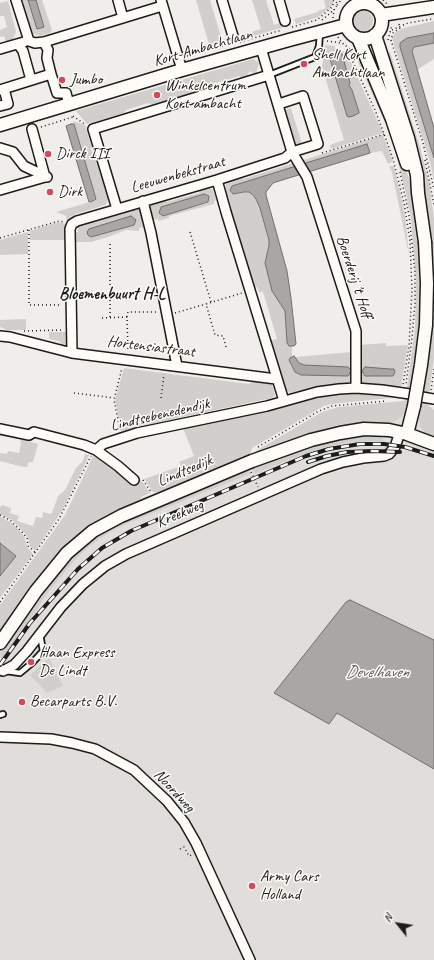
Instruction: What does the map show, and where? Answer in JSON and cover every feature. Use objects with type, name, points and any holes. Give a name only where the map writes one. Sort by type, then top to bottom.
[{"type":"main road","points":[[389,14],[382,23],[380,30],[375,35],[364,39],[358,38],[352,36],[348,31],[346,25],[347,14],[345,5],[354,6],[365,2],[389,14],[434,7]]},
{"type":"main road","name":"Kort-Ambachtlaan","points":[[0,125],[69,104],[180,64],[262,48],[346,25]]},
{"type":"main road","points":[[375,35],[408,138],[417,175],[418,194],[425,242],[427,283],[426,325],[414,406],[404,433]]},
{"type":"main road","points":[[358,38],[360,58],[392,119],[418,194]]},
{"type":"main road","name":"Lindtsedijk","points":[[0,643],[36,591],[59,562],[77,543],[93,531],[131,511],[252,461],[311,440],[340,433],[372,429],[404,433],[434,444]]},
{"type":"street","points":[[16,0],[29,41]]},
{"type":"street","points":[[118,0],[123,18]]},
{"type":"street","points":[[222,0],[233,36]]},
{"type":"street","points":[[279,0],[285,21]]},
{"type":"street","points":[[0,49],[29,41],[35,43],[44,42],[123,18],[161,3],[180,64]]},
{"type":"street","points":[[44,42],[48,50],[46,58],[57,93],[66,93],[69,104]]},
{"type":"street","points":[[18,44],[23,51],[30,80]]},
{"type":"street","name":"Boerderij 't Hoff","points":[[262,48],[292,152],[307,177],[356,331],[356,388]]},
{"type":"street","points":[[0,106],[8,104],[2,90],[51,74]]},
{"type":"street","points":[[117,209],[93,129],[269,75]]},
{"type":"street","name":"Leeuwenbekstraat","points":[[72,224],[285,158],[292,152],[318,144],[303,96],[279,104]]},
{"type":"street","points":[[32,129],[47,177]]},
{"type":"street","points":[[0,148],[13,152],[24,166],[47,177]]},
{"type":"street","points":[[0,190],[47,177]]},
{"type":"street","points":[[217,180],[276,379],[284,401]]},
{"type":"street","points":[[144,201],[177,366]]},
{"type":"street","points":[[72,224],[70,229],[72,353]]},
{"type":"street","name":"Hortensiastraat","points":[[0,336],[10,337],[72,353],[276,379]]},
{"type":"street","name":"Lindtsebenedendijk","points":[[96,450],[103,444],[137,433],[267,406],[317,392],[356,388],[405,393]]},
{"type":"street","points":[[0,429],[29,435],[34,432],[84,445],[96,450],[134,480]]},
{"type":"street","name":"Kreekweg","points":[[2,670],[14,665],[61,607],[83,584],[105,566],[132,551],[262,496],[321,469],[363,458],[384,456],[389,454],[404,433]]},
{"type":"street","name":"Noordweg","points":[[0,737],[51,740],[72,743],[95,749],[134,770],[167,801],[184,822],[196,843],[250,960]]},
{"type":"lane","points":[[269,75],[314,57],[319,46],[320,31]]},
{"type":"lane","points":[[2,670],[20,674],[32,663],[43,651],[40,634]]},
{"type":"path","points":[[180,64],[317,20],[332,7],[335,0],[345,5]]},
{"type":"path","points":[[341,0],[345,5]]},
{"type":"path","points":[[383,0],[389,8],[389,14],[393,24],[392,30],[387,38],[423,143],[434,189]]},
{"type":"path","points":[[345,5],[334,10],[334,28],[342,43],[360,58],[368,87]]},
{"type":"path","points":[[389,14],[400,26]]},
{"type":"path","points":[[392,30],[400,26],[434,18]]},
{"type":"path","points":[[400,26],[400,28],[392,35],[392,49],[421,144],[434,205]]},
{"type":"path","points":[[360,58],[352,60],[386,133],[404,203],[412,263],[412,310],[405,393]]},
{"type":"path","points":[[375,102],[385,127]]},
{"type":"path","points":[[69,104],[73,116],[93,129]]},
{"type":"path","points":[[32,129],[73,116]]},
{"type":"path","points":[[320,153],[386,133]]},
{"type":"path","points":[[390,140],[398,163]]},
{"type":"path","points":[[399,170],[409,215],[415,303],[405,393]]},
{"type":"path","points":[[0,238],[59,221],[72,224]]},
{"type":"path","points":[[29,230],[30,305],[72,305]]},
{"type":"path","points":[[190,232],[211,302]]},
{"type":"path","points":[[110,244],[110,318]]},
{"type":"path","points":[[226,347],[223,336],[215,335],[206,304],[250,290]]},
{"type":"path","points":[[22,331],[72,330]]},
{"type":"path","points":[[161,398],[166,364]]},
{"type":"path","points":[[428,398],[434,369]]},
{"type":"path","points":[[74,393],[114,398]]},
{"type":"path","points":[[262,496],[250,468],[255,449],[319,411],[332,406],[390,400]]},
{"type":"path","name":"Lindtsebenedendijk","points":[[0,602],[60,518],[90,458],[96,450]]},
{"type":"path","points":[[0,515],[10,520],[14,524],[25,536],[28,546],[36,553]]},
{"type":"shaded area","points":[[21,0],[28,0],[37,28],[44,27],[36,0],[42,0],[52,30],[50,33],[40,36],[31,33]]},
{"type":"shaded area","points":[[196,0],[210,0],[222,40],[238,36],[240,40],[196,52],[195,49],[209,44]]},
{"type":"shaded area","points":[[252,0],[266,0],[274,25],[290,20],[291,25],[243,39],[242,35],[261,29]]},
{"type":"shaded area","points":[[324,0],[332,0],[333,3],[331,7],[318,17],[296,24],[294,19],[326,8]]},
{"type":"shaded area","points":[[8,1],[16,32],[13,39],[6,42],[4,36],[0,37],[0,30],[7,27],[4,16],[0,16],[0,3]]},
{"type":"shaded area","points":[[362,10],[370,13],[373,21],[370,29],[362,32],[354,29],[351,21],[354,13]]},
{"type":"shaded area","points":[[434,21],[434,33],[410,38],[400,43],[400,47],[434,158],[434,181],[430,162],[392,38],[396,32],[404,28]]},
{"type":"shaded area","points":[[434,43],[434,59],[417,70],[412,51],[414,47]]},
{"type":"shaded area","points":[[325,45],[334,46],[338,53],[330,56],[330,59],[347,116],[348,117],[359,112],[349,85],[350,83],[339,48],[347,54],[383,133],[331,149],[330,145],[344,140],[322,67]]},
{"type":"shaded area","points":[[390,52],[421,150],[429,183],[434,218],[434,359],[429,393],[423,392],[430,347],[432,260],[384,54]]},
{"type":"shaded area","points":[[253,59],[259,64],[256,73],[253,74],[251,71],[248,73],[249,76],[242,78],[239,76],[216,83],[214,86],[152,105],[148,103],[126,110],[124,113],[87,124],[76,111]]},
{"type":"shaded area","points":[[363,60],[404,162],[413,193],[420,243],[421,302],[418,344],[411,389],[407,388],[415,328],[416,280],[411,219],[394,147],[384,120],[358,62]]},
{"type":"shaded area","points":[[291,108],[302,144],[298,145],[295,143],[285,110]]},
{"type":"shaded area","points":[[73,121],[85,125],[108,199],[105,205],[76,214],[70,217],[67,221],[66,216],[56,212],[96,199]]},
{"type":"shaded area","points":[[383,135],[393,161],[388,164],[382,151],[370,153],[369,149],[301,165],[232,186],[233,194],[249,192],[256,199],[260,208],[269,240],[265,261],[272,291],[285,311],[287,343],[289,346],[292,346],[292,357],[289,360],[293,369],[348,367],[306,366],[299,363],[295,357],[352,352],[353,383],[329,385],[290,393],[286,390],[277,359],[275,359],[269,341],[277,339],[263,292],[259,292],[257,287],[254,288],[225,190],[226,184],[228,182],[243,179]]},
{"type":"shaded area","points":[[389,166],[394,166],[399,187],[405,216],[409,255],[392,172]]},
{"type":"shaded area","points":[[209,188],[213,190],[216,200],[214,201],[214,204],[169,216],[169,218],[159,221],[158,219],[152,220],[149,206],[199,193],[200,191]],"holes":[[[204,194],[209,196],[208,203],[163,216],[160,213],[161,207]]]},
{"type":"shaded area","points":[[139,208],[141,210],[145,227],[139,228],[139,231],[126,230],[91,242],[74,242],[74,232],[78,232],[78,225],[109,215],[110,217]]},
{"type":"shaded area","points":[[58,222],[68,224],[67,240],[30,240],[30,231]]},
{"type":"shaded area","points":[[28,232],[28,254],[0,255],[0,240]]},
{"type":"shaded area","points":[[26,319],[26,330],[7,330],[0,327],[0,320]]},
{"type":"shaded area","points":[[49,332],[66,332],[66,346],[62,345],[59,341],[49,339]]},
{"type":"shaded area","points":[[386,343],[386,346],[408,345],[401,387],[359,384],[359,345]]},
{"type":"shaded area","points":[[124,368],[249,384],[252,381],[269,384],[272,385],[275,396],[272,398],[139,426],[121,432],[115,400]]},
{"type":"shaded area","points":[[358,391],[400,396],[324,406],[252,448],[249,457],[160,493],[153,492],[144,479],[181,466],[179,462],[194,456],[183,428],[313,397]]},
{"type":"shaded area","points":[[408,397],[409,400],[406,411],[401,417],[393,422],[371,424],[257,454],[256,451],[322,412],[338,407],[404,401]]},
{"type":"shaded area","points":[[421,399],[434,410],[434,438],[425,434],[420,426],[418,416]]},
{"type":"shaded area","points":[[397,407],[434,428],[434,960],[0,960],[0,627],[81,519]]},
{"type":"shaded area","points":[[359,435],[380,436],[384,441],[383,443],[374,441],[350,442],[319,449],[254,474],[252,467],[318,444]]},
{"type":"shaded area","points":[[22,439],[38,444],[33,462],[28,463],[27,467],[23,467],[0,461],[0,453],[7,454],[8,451],[19,453],[20,442]]},
{"type":"shaded area","points":[[85,454],[89,455],[88,458],[63,509],[36,550],[34,550],[30,546],[27,536],[21,529],[12,520],[0,514],[0,508],[2,505],[11,508],[10,513],[19,516],[17,521],[33,526],[36,517],[42,518],[43,512],[50,514],[52,513],[58,496],[65,490],[76,468],[83,461]]},
{"type":"shaded area","points":[[93,456],[101,460],[132,483],[138,477],[150,493],[141,497],[140,501],[137,503],[107,516],[91,525],[64,548],[52,561],[0,634],[0,605],[65,515]]},
{"type":"shaded area","points":[[248,469],[250,474],[113,530],[88,547],[73,562],[45,596],[1,661],[0,653],[51,580],[65,563],[97,535],[128,519]]},
{"type":"shaded area","points":[[0,516],[13,524],[24,536],[27,547],[33,554],[0,598],[0,576],[16,556],[0,543]]},
{"type":"shaded area","points":[[49,658],[63,686],[47,693],[30,675]]},
{"type":"water","points":[[28,0],[36,0],[44,27],[37,29]]},
{"type":"water","points":[[434,33],[434,43],[414,47],[412,51],[434,128],[434,158],[400,43],[407,38]]},
{"type":"water","points":[[338,53],[342,54],[350,83],[349,85],[359,112],[349,117],[347,116],[330,59],[330,56]]},
{"type":"water","points":[[74,124],[96,199],[93,201],[89,202],[66,126]]},
{"type":"water","points":[[367,144],[370,153],[273,183],[266,192],[287,271],[296,344],[294,346],[289,346],[287,343],[285,311],[272,291],[265,263],[269,240],[260,208],[256,199],[249,192],[233,194],[230,190],[232,186]]},
{"type":"water","points":[[204,194],[209,196],[208,202],[163,216],[159,213],[161,207]]},
{"type":"water","points":[[131,216],[136,220],[134,225],[91,237],[88,235],[87,232],[89,229]]},
{"type":"water","points":[[294,356],[299,363],[304,365],[348,367],[351,371],[348,376],[301,375],[295,372],[289,360]]},
{"type":"water","points":[[365,367],[394,369],[395,372],[393,376],[365,376],[362,371]]},
{"type":"water","points":[[0,543],[16,556],[0,576]]},
{"type":"water","name":"Develhaven","points":[[350,600],[434,640],[434,769],[337,713],[329,724],[274,693],[346,602]]},
{"type":"railway","points":[[0,665],[30,623],[78,569],[102,548],[131,531],[306,456],[329,449],[360,444],[384,444],[405,447],[434,456]]},
{"type":"railway","points":[[308,462],[347,452],[400,452]]},
{"type":"place","name":"Shell Kort Ambachtlaan","points":[[304,64]]},
{"type":"place","name":"Jumbo","points":[[62,80]]},
{"type":"place","name":"Winkelcentrum Kort ambacht","points":[[157,95]]},
{"type":"place","name":"Dirck III","points":[[48,154]]},
{"type":"place","name":"Dirk","points":[[50,192]]},
{"type":"place","name":"Haan Express De Lindt","points":[[31,662]]},
{"type":"place","name":"Becarparts B.V.","points":[[22,702]]},
{"type":"place","name":"Army Cars Holland","points":[[252,886]]},
{"type":"district","name":"Bloemenbuurt H-L","points":[[112,295]]}]
